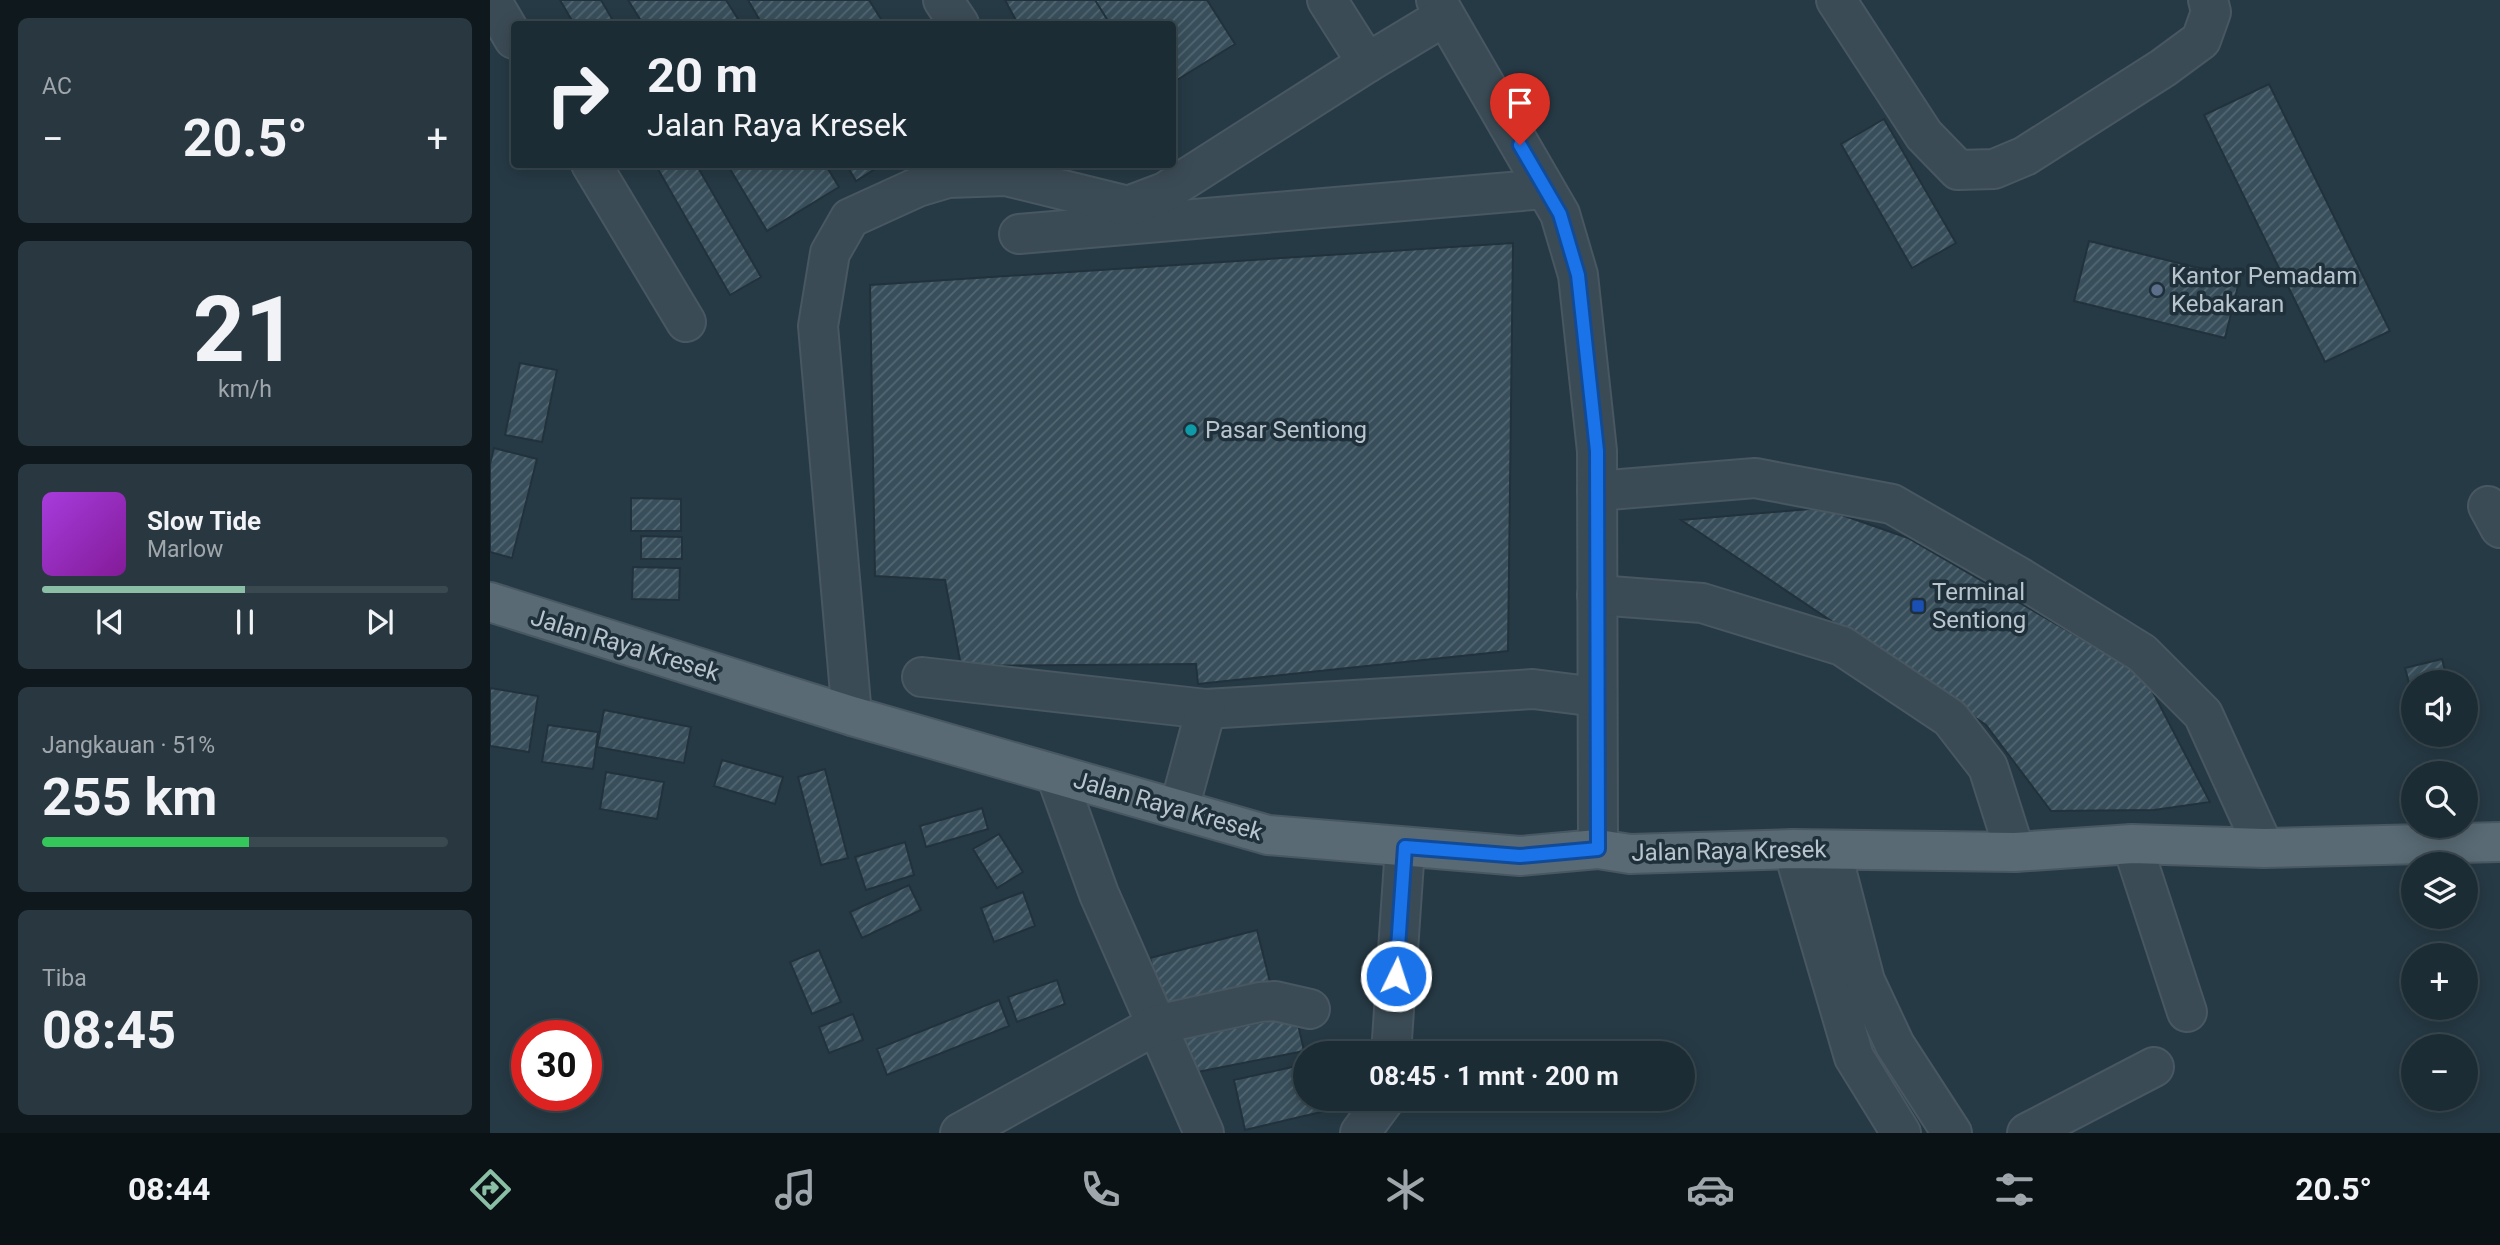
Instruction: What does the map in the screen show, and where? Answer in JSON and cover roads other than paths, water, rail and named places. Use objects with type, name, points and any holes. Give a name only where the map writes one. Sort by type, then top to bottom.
[{"type":"main road","name":"Jalan Raya Kresek","points":[[490,602],[852,716],[1268,835],[1520,856],[1598,849],[1630,854],[1793,849],[2015,852],[2132,844],[2264,848],[2500,842]]},
{"type":"street","points":[[491,0],[511,33]]},
{"type":"street","points":[[943,0],[957,21]]},
{"type":"street","points":[[1327,0],[1367,63]]},
{"type":"street","points":[[1836,0],[1924,135],[1958,170],[1994,169],[2025,156],[2163,68],[2201,40],[2211,12],[2208,0]]},
{"type":"street","points":[[852,716],[818,326],[830,253],[850,218],[918,187],[948,178],[1056,177],[1128,206],[1165,192],[1367,63],[1441,8],[1560,214],[1578,275],[1597,451],[1598,849]]},
{"type":"street","points":[[593,168],[686,321]]},
{"type":"street","points":[[1019,234],[1545,189]]},
{"type":"street","points":[[1597,491],[1755,478],[1892,504],[2021,578],[2142,653],[2203,715],[2264,848]]},
{"type":"street","points":[[1597,595],[1702,603],[1842,646],[1950,718],[1988,767],[2015,852]]},
{"type":"street","points":[[922,677],[1206,709],[1533,690],[1597,696]]},
{"type":"street","points":[[1179,809],[1206,709]]},
{"type":"street","points":[[1056,775],[1099,894],[1204,1133]]},
{"type":"street","points":[[2132,844],[2188,1012]]},
{"type":"street","points":[[1392,1041],[1405,847]]},
{"type":"street","points":[[1793,849],[1854,1057],[1901,1133]]},
{"type":"street","points":[[1830,850],[1866,981],[1895,1045],[1952,1133]]},
{"type":"street","points":[[960,1133],[1156,1025],[1260,1002],[1275,1001],[1310,1009]]},
{"type":"street","points":[[2028,1133],[2154,1067]]},
{"type":"street","points":[[1360,1133],[1376,1111]]},
{"type":"place","name":"Kantor Pemadam Kebakaran","points":[[2157,290]]},
{"type":"place","name":"Pasar Sentiong","points":[[1191,430]]},
{"type":"place","name":"Terminal Sentiong","points":[[1918,606]]}]
